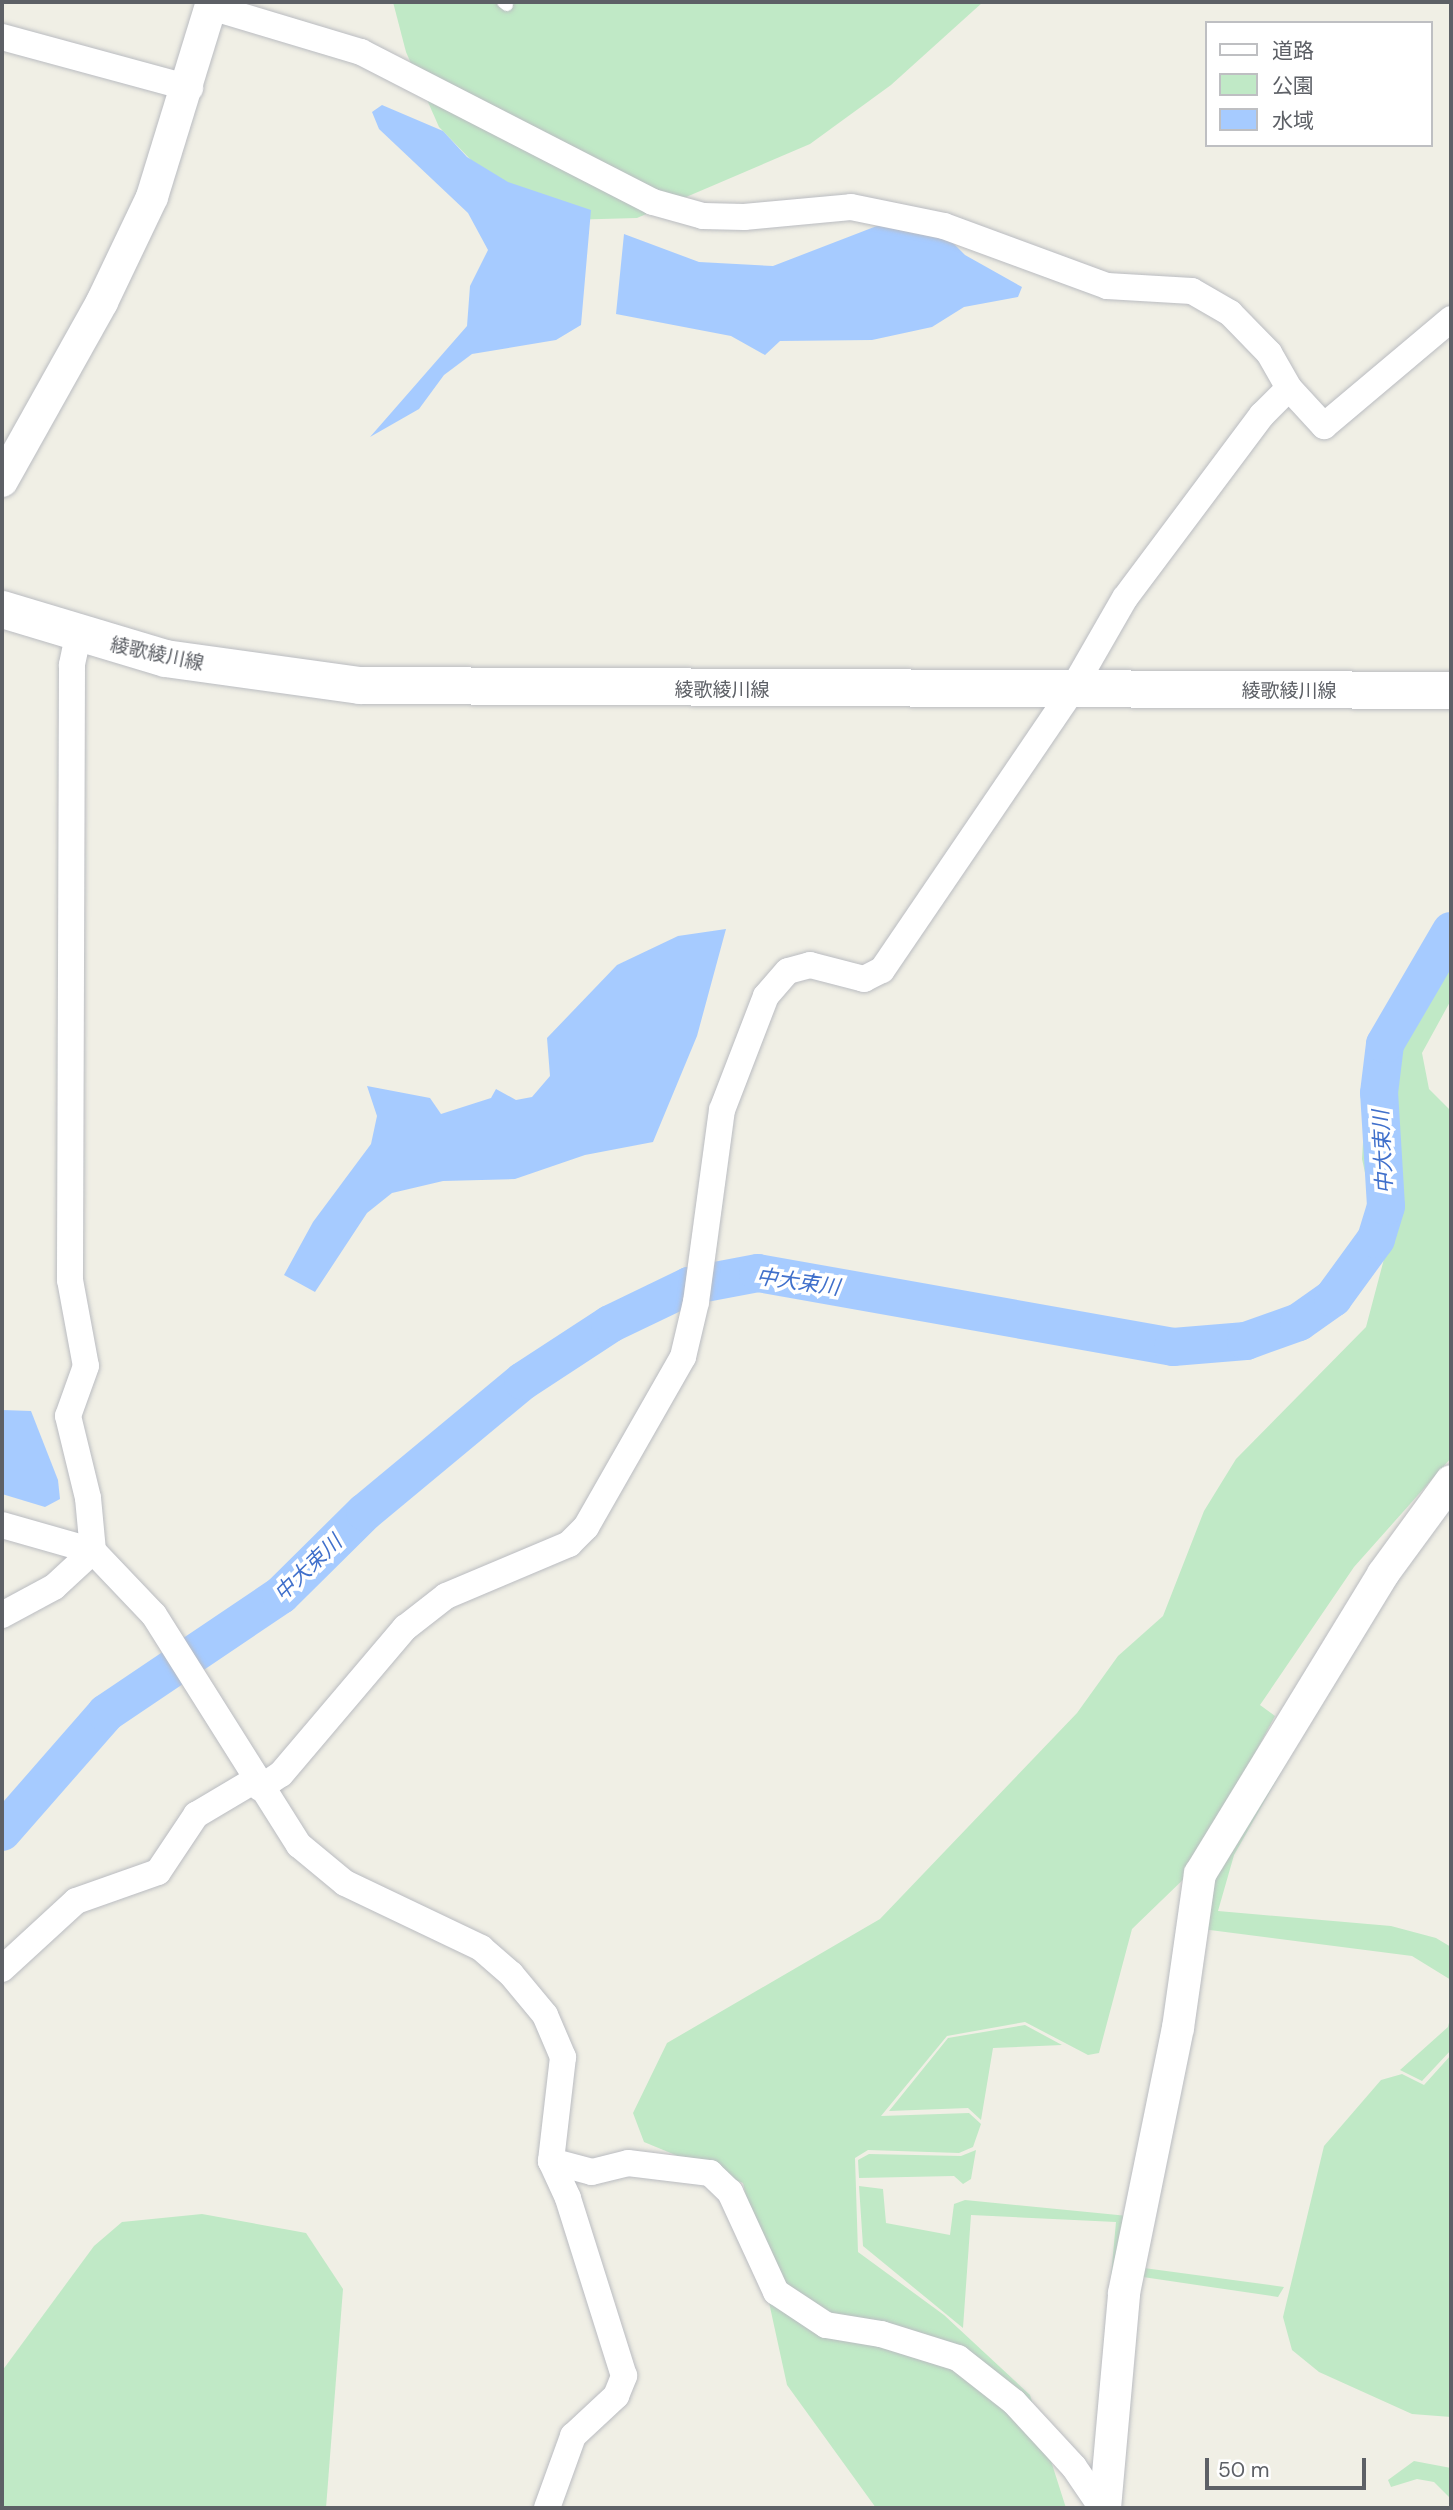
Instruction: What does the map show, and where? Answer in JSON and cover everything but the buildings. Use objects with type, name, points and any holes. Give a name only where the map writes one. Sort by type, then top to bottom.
[{"type":"main road","name":"綾歌綾川線","points":[[2,609],[78,636],[236,671],[359,684],[1072,691],[1451,690]]},
{"type":"street","points":[[2,481],[102,302],[152,197],[190,88],[211,4],[360,52],[653,202],[702,216],[744,217],[851,207],[944,226],[1107,286],[1192,291],[1230,313],[1269,353],[1289,388],[1324,426],[1451,319]]},
{"type":"street","points":[[2,37],[190,88]]},
{"type":"street","points":[[2,1969],[76,1901],[158,1872],[197,1815],[281,1774],[405,1628],[446,1596],[569,1544],[586,1527],[683,1357],[696,1302],[722,1110],[766,996],[788,971],[810,965],[864,979],[882,970],[1072,691],[1125,598],[1289,388]]},
{"type":"street","points":[[78,636],[72,665],[70,1280],[86,1366],[68,1416],[88,1498],[93,1552]]},
{"type":"street","points":[[1104,2508],[1124,2293],[1178,2028],[1200,1874],[1383,1574],[1451,1481]]},
{"type":"street","points":[[2,1525],[93,1552],[154,1615],[190,1668],[257,1784],[299,1845],[345,1883],[481,1948],[545,2015],[563,2057],[551,2161],[568,2198],[624,2376],[617,2396],[573,2437],[547,2508]]},
{"type":"street","points":[[2,1615],[54,1587],[93,1552]]},
{"type":"street","points":[[551,2161],[592,2172],[628,2163],[710,2173],[730,2192],[776,2292],[826,2325],[881,2334],[958,2358],[1014,2402],[1074,2467],[1104,2508]]},
{"type":"green space","points":[[393,2],[983,2],[891,85],[810,144],[637,218],[566,220],[501,191],[439,127],[406,52]]},
{"type":"green space","points":[[1451,945],[1451,1000],[1422,1053],[1429,1089],[1451,1111],[1451,1458],[1354,1567],[1260,1705],[1275,1716],[1192,1871],[1132,1929],[1099,2053],[1088,2055],[1025,2022],[947,2036],[881,2116],[969,2113],[981,2124],[973,2147],[959,2153],[868,2150],[855,2158],[858,2252],[944,2315],[1030,2395],[1066,2508],[876,2508],[787,2385],[743,2183],[644,2142],[633,2113],[667,2043],[880,1919],[1077,1713],[1118,1656],[1163,1616],[1204,1511],[1236,1459],[1366,1327],[1384,1259],[1362,1159],[1367,1076]]},
{"type":"green space","points":[[1305,1730],[1234,1855],[1218,1911],[1391,1926],[1436,1938],[1451,1947],[1451,1980],[1412,1956],[1202,1929],[1213,1879]]},
{"type":"green space","points":[[1451,2014],[1451,2050],[1422,2081],[1400,2070],[1448,2027]]},
{"type":"green space","points":[[1025,2025],[1062,2045],[993,2048],[981,2120],[968,2108],[889,2111],[948,2038]]},
{"type":"green space","points":[[1451,2055],[1451,2417],[1412,2414],[1319,2372],[1292,2350],[1283,2317],[1324,2146],[1381,2080],[1402,2074],[1424,2085]]},
{"type":"green space","points":[[976,2150],[971,2179],[963,2184],[954,2176],[859,2178],[858,2160],[869,2154],[961,2156]]},
{"type":"green space","points":[[859,2186],[883,2189],[886,2223],[950,2235],[954,2204],[965,2200],[1128,2216],[1109,2298],[1116,2222],[971,2215],[963,2328],[863,2246]]},
{"type":"green space","points":[[202,2214],[306,2233],[343,2289],[326,2508],[2,2508],[2,2371],[94,2246],[122,2222]]},
{"type":"green space","points":[[1144,2268],[1284,2287],[1278,2297],[1143,2277]]},
{"type":"green space","points":[[1414,2461],[1451,2468],[1451,2499],[1434,2482],[1417,2479],[1391,2487],[1388,2480]]},
{"type":"water","points":[[382,105],[443,131],[467,157],[508,182],[591,210],[581,325],[556,340],[472,354],[444,375],[419,409],[370,437],[467,326],[470,286],[488,250],[468,213],[379,129],[372,112]]},
{"type":"water","points":[[882,224],[946,236],[965,255],[1022,287],[1018,297],[964,307],[932,327],[872,340],[780,341],[765,355],[731,336],[616,314],[624,234],[699,262],[773,266]]},
{"type":"water","points":[[726,929],[697,1036],[653,1142],[585,1155],[515,1179],[443,1181],[392,1193],[367,1213],[315,1292],[284,1275],[313,1222],[371,1144],[377,1116],[367,1086],[430,1098],[441,1114],[491,1098],[496,1089],[516,1100],[532,1097],[550,1076],[547,1038],[617,965],[678,936]]},
{"type":"water","points":[[2,1410],[31,1411],[58,1480],[60,1499],[45,1507],[2,1494]]},
{"type":"waterway","name":"中大束川","points":[[2,1832],[106,1713],[281,1595],[365,1512],[523,1381],[610,1324],[689,1286],[758,1273],[1173,1347],[1246,1341],[1299,1322],[1333,1298],[1376,1239],[1386,1206],[1379,1093],[1385,1044],[1451,931]]}]
